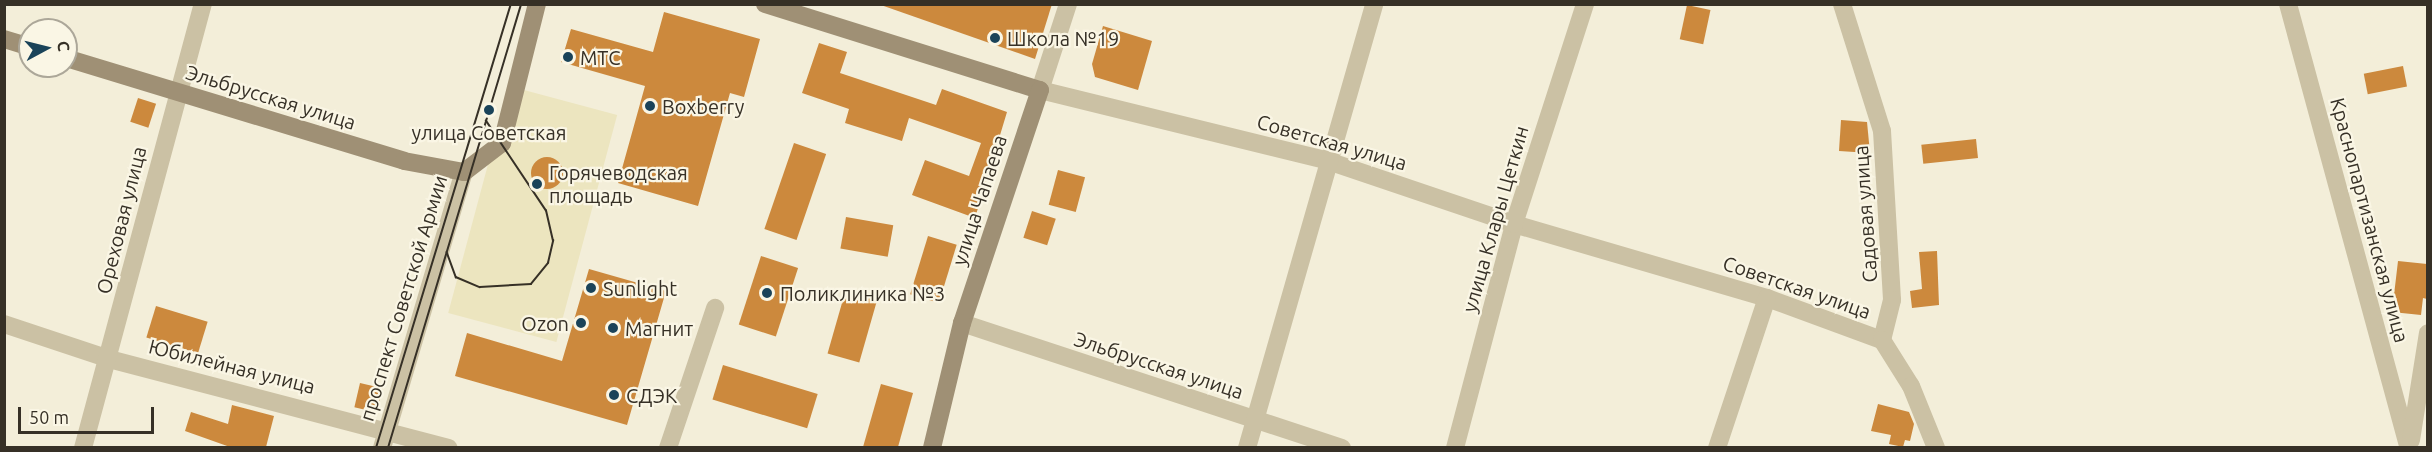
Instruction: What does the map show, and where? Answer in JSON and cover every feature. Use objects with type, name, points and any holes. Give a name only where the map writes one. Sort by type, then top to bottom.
[{"type":"main road","name":"проспект Советской Армии","points":[[464,172],[502,143],[537,4]]},
{"type":"main road","name":"Советская улица","points":[[765,4],[791,9],[1040,90]]},
{"type":"main road","name":"Эльбрусская улица","points":[[78,62],[404,160],[464,172]]},
{"type":"main road","name":"улица Чапаева","points":[[932,447],[962,323],[1040,90]]},
{"type":"street","name":"Ореховая улица","points":[[83,447],[109,359],[177,92],[203,4]]},
{"type":"street","name":"улица Чапаева","points":[[1040,90],[1068,4]]},
{"type":"street","points":[[1247,447],[1374,4]]},
{"type":"street","name":"улица Клары Цеткин","points":[[1455,447],[1515,224],[1585,4]]},
{"type":"street","name":"Садовая улица","points":[[1842,4],[1882,131],[1892,300],[1882,340]]},
{"type":"street","name":"Краснопартизанская улица","points":[[2288,4],[2409,447]]},
{"type":"street","name":"Советская улица","points":[[1040,90],[1328,161],[1515,224],[1767,298],[1882,340]]},
{"type":"street","name":"проспект Советской Армии","points":[[382,447],[464,172]]},
{"type":"street","points":[[1717,447],[1767,298]]},
{"type":"street","points":[[668,447],[715,308]]},
{"type":"street","name":"Эльбрусская улица","points":[[962,323],[1255,421],[1342,447]]},
{"type":"street","name":"Юбилейная улица","points":[[4,324],[109,359],[388,429],[449,447]]},
{"type":"street","points":[[2409,447],[2427,333]]},
{"type":"street","points":[[1882,340],[1911,386],[1936,447]]},
{"type":"shaded area","name":"Горячеводская площадь","points":[[509,86],[617,115],[556,342],[448,313]]},
{"type":"building","name":"Школа №19","points":[[878,4],[1052,4],[1035,59]]},
{"type":"building","points":[[1687,5],[1710,10],[1703,44],[1680,39]]},
{"type":"building","points":[[664,12],[760,39],[744,97],[730,93],[698,206],[618,183],[645,86],[561,62],[571,29],[653,52]]},
{"type":"building","points":[[1103,26],[1152,41],[1138,90],[1095,77],[1092,64]]},
{"type":"building","points":[[819,43],[847,52],[840,73],[936,105],[942,89],[1007,112],[975,218],[912,195],[925,160],[969,176],[981,143],[909,118],[902,141],[845,123],[849,109],[802,93]]},
{"type":"building","points":[[2403,66],[2407,87],[2368,94],[2364,74]]},
{"type":"building","points":[[138,98],[156,104],[148,128],[130,122]]},
{"type":"building","points":[[1841,120],[1867,122],[1870,153],[1839,151]]},
{"type":"building","points":[[1976,139],[1978,158],[1923,164],[1921,145]]},
{"type":"building","points":[[794,143],[826,154],[797,240],[764,229]]},
{"type":"building","points":[[547,157],[558,162],[563,173],[558,184],[547,189],[536,184],[531,173],[536,162]]},
{"type":"building","points":[[1058,170],[1085,177],[1076,212],[1049,205]]},
{"type":"building","points":[[1032,211],[1056,219],[1047,245],[1023,238]]},
{"type":"building","points":[[846,217],[893,225],[888,257],[840,249]]},
{"type":"building","points":[[928,236],[957,245],[939,303],[910,294]]},
{"type":"building","points":[[1937,251],[1939,305],[1912,308],[1910,291],[1922,289],[1919,252]]},
{"type":"building","points":[[761,256],[798,268],[776,337],[739,324]]},
{"type":"building","points":[[2398,261],[2427,264],[2427,299],[2423,298],[2421,315],[2392,312]]},
{"type":"building","points":[[589,269],[666,291],[627,425],[455,376],[467,333],[562,361]]},
{"type":"building","points":[[846,289],[878,298],[859,363],[828,353]]},
{"type":"building","points":[[156,306],[208,322],[198,353],[146,338]]},
{"type":"building","points":[[723,365],[818,394],[807,428],[712,399]]},
{"type":"building","points":[[360,383],[382,388],[377,413],[354,407]]},
{"type":"building","points":[[881,384],[913,393],[898,447],[863,447]]},
{"type":"building","points":[[1878,404],[1909,412],[1914,424],[1910,441],[1905,440],[1903,447],[1889,444],[1891,435],[1871,431]]},
{"type":"building","points":[[232,405],[274,416],[266,447],[230,447],[185,431],[191,412],[228,424]]},
{"type":"tram line","points":[[376,448],[511,4]]},
{"type":"tram line","points":[[388,448],[521,4]]},
{"type":"tram line","points":[[447,252],[456,277],[480,287],[531,284],[548,263],[553,241],[546,211],[486,121]]},
{"type":"place","name":"Школа №19","points":[[995,38]]},
{"type":"place","name":"МТС","points":[[568,57]]},
{"type":"place","name":"Boxberry","points":[[650,106]]},
{"type":"place","name":"улица Советская","points":[[489,110]]},
{"type":"place","name":"Горячеводская площадь","points":[[537,184]]},
{"type":"place","name":"Sunlight","points":[[591,288]]},
{"type":"place","name":"Поликлиника №3","points":[[767,293]]},
{"type":"place","name":"Ozon","points":[[581,323]]},
{"type":"place","name":"Магнит","points":[[613,328]]},
{"type":"place","name":"СДЭК","points":[[614,395]]}]
